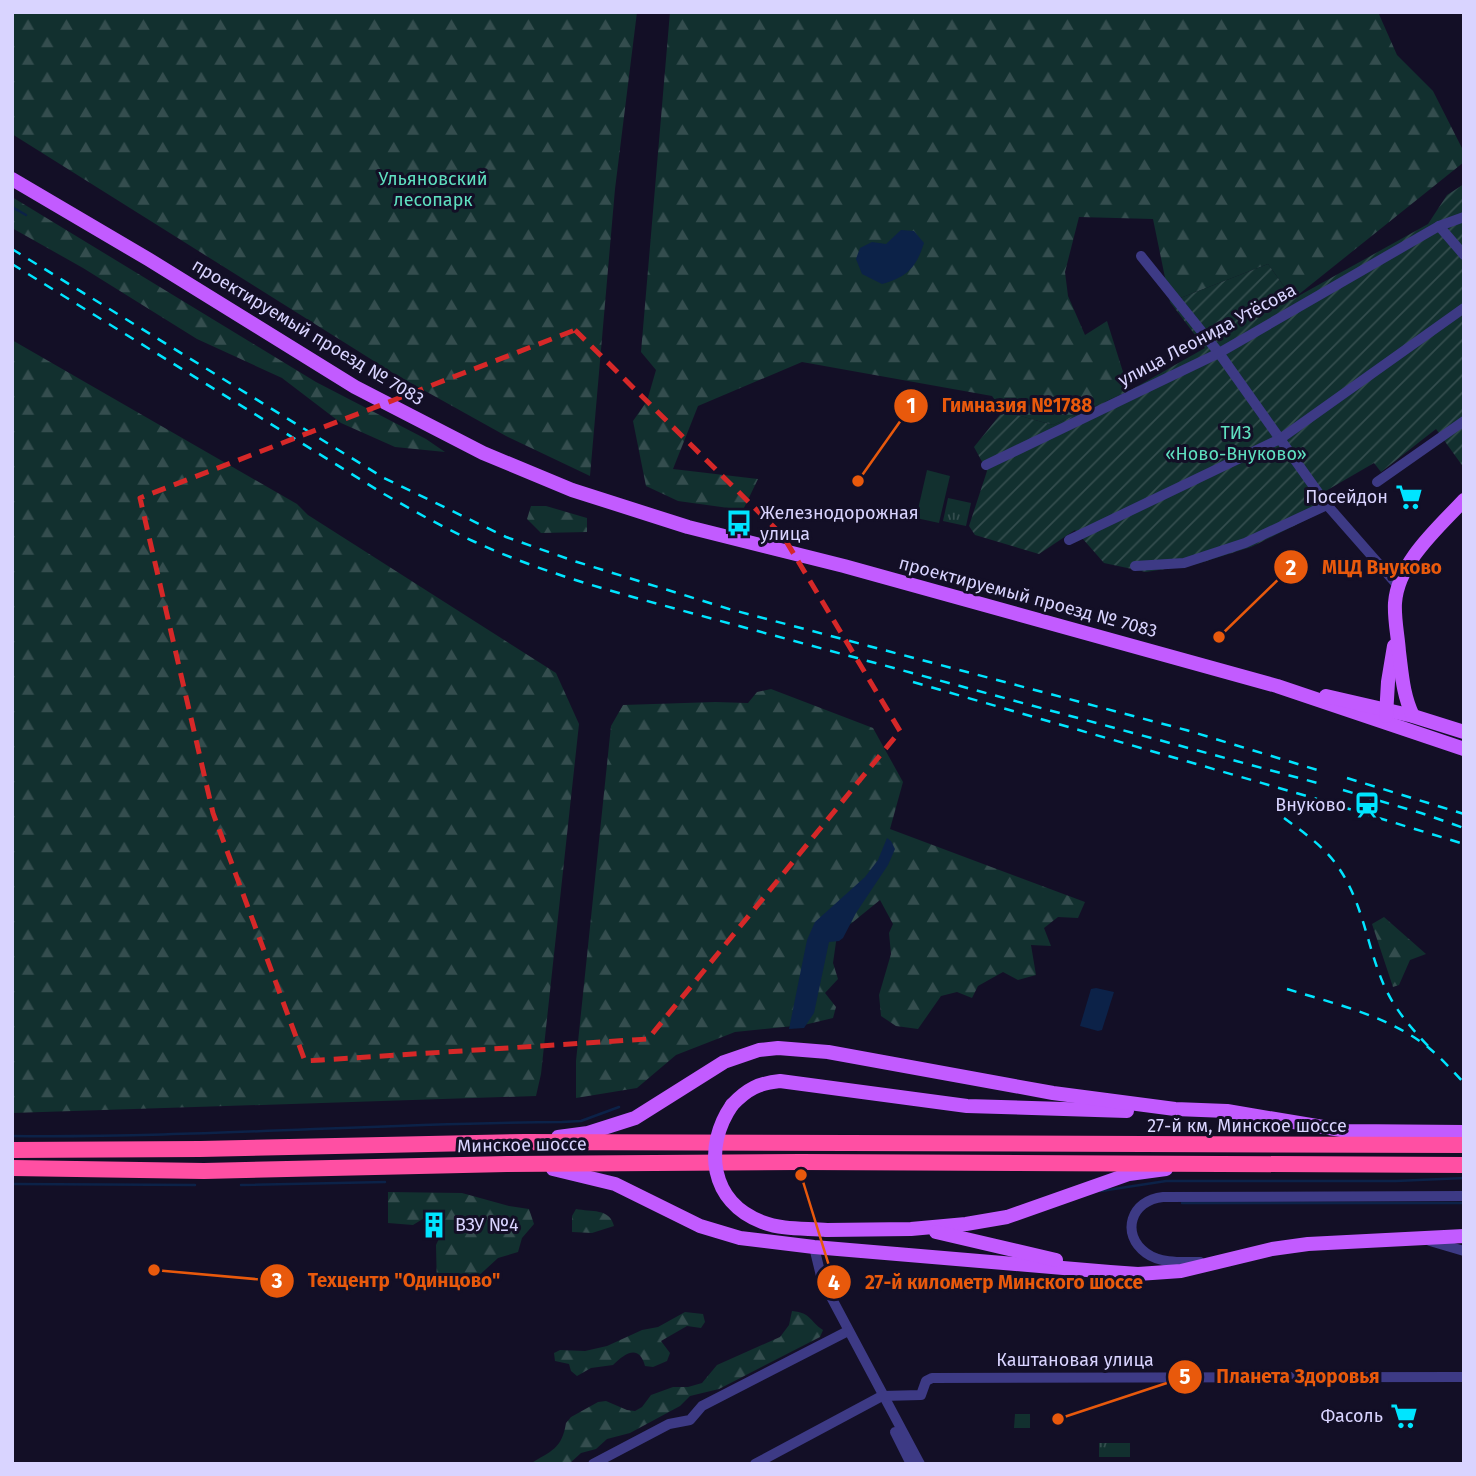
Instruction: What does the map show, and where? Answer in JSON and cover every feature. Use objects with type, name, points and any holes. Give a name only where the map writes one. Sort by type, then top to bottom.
[{"type":"highway","name":"Минское шоссе","points":[[12,1150],[525,1142],[1031,1144]]},
{"type":"highway","name":"27-й км, Минское шоссе","points":[[1031,1144],[1464,1145]]},
{"type":"highway","name":"Минское шоссе","points":[[12,1168],[204,1171],[507,1164],[1213,1164]]},
{"type":"highway","points":[[1213,1164],[1464,1166]]},
{"type":"main road","name":"проектируемый проезд № 7083","points":[[12,179],[148,259],[355,387],[483,453],[572,490],[688,527],[954,596],[1390,716]]},
{"type":"main road","points":[[1413,716],[1405,698],[1395,603],[1399,587],[1419,550],[1464,500]]},
{"type":"main road","points":[[1390,716],[1388,682],[1397,631]]},
{"type":"main road","points":[[1390,716],[1405,698]]},
{"type":"main road","points":[[1390,716],[1413,716],[1464,732]]},
{"type":"main road","points":[[1390,716],[1464,749]]},
{"type":"main road","points":[[525,1142],[588,1133],[635,1118],[724,1062],[778,1048],[828,1052],[1053,1093],[1175,1109],[1242,1114],[1347,1131],[1464,1132]]},
{"type":"main road","points":[[1175,1109],[1119,1112],[967,1106],[780,1081],[763,1083],[751,1087],[732,1105],[718,1130],[714,1144],[716,1173],[729,1198],[739,1209],[764,1223],[827,1230],[911,1229],[1007,1217],[1129,1174],[1213,1164]]},
{"type":"main road","points":[[1242,1114],[1337,1137],[1409,1145]]},
{"type":"main road","points":[[507,1164],[566,1171],[615,1184],[700,1226],[720,1233],[814,1247],[1110,1272],[1139,1274],[1181,1271],[1272,1249],[1308,1244],[1351,1240],[1464,1238]]},
{"type":"main road","points":[[911,1229],[953,1235],[1110,1272]]},
{"type":"street","name":"улица Леонида Утёсова","points":[[986,465],[1219,353],[1439,226],[1464,217]]},
{"type":"street","points":[[1439,226],[1464,255]]},
{"type":"street","points":[[1141,256],[1219,353],[1327,505],[1399,587]]},
{"type":"street","points":[[1069,540],[1280,439],[1464,308]]},
{"type":"street","points":[[1377,482],[1464,421]]},
{"type":"street","points":[[1135,566],[1184,563],[1245,543],[1327,505]]},
{"type":"street","points":[[1221,1263],[1175,1262],[1147,1254],[1134,1238],[1132,1228],[1137,1209],[1143,1201],[1163,1197],[1464,1196]]},
{"type":"street","points":[[1420,1239],[1464,1251]]},
{"type":"street","points":[[814,1247],[822,1280],[920,1464]]},
{"type":"street","points":[[593,1464],[669,1424],[690,1420],[702,1406],[845,1326]]},
{"type":"street","name":"Каштановая улица","points":[[755,1464],[882,1396],[921,1395],[926,1381],[932,1378],[1464,1377]]},
{"type":"street","points":[[882,1396],[890,1421],[911,1464]]},
{"type":"highlighted area","points":[[575,330],[783,536],[900,731],[648,1039],[305,1061],[213,813],[140,498]]},
{"type":"green space","name":"Ульяновский лесопарк","points":[[12,12],[637,12],[615,189],[590,476],[506,436],[393,373],[12,134]]},
{"type":"green space","points":[[670,12],[1378,12],[1397,55],[1433,91],[1464,152],[1464,162],[1293,299],[1268,264],[1170,302],[1153,219],[1079,217],[1065,272],[1068,296],[1085,335],[1107,321],[1129,391],[1053,425],[1003,411],[992,396],[802,362],[698,406],[673,469],[758,479],[743,510],[678,501],[646,486],[633,421],[647,401],[656,370],[641,352]]},
{"type":"green space","name":"ТИЗ «Ново-Внуково»","points":[[1464,184],[1464,468],[1436,429],[1381,472],[1374,463],[1324,492],[1324,511],[1251,547],[1197,564],[1146,572],[1104,563],[1075,530],[1039,554],[975,535],[969,526],[987,471],[974,447],[1003,411],[1053,425],[1129,391],[1205,348],[1170,302],[1268,264],[1293,299],[1428,224],[1447,195]]},
{"type":"green space","points":[[12,197],[316,382],[426,439],[445,452],[395,447],[341,423],[282,378],[197,339],[83,268],[12,228]]},
{"type":"green space","points":[[12,340],[297,504],[308,515],[556,673],[579,724],[541,1074],[536,1096],[12,1113]]},
{"type":"green space","points":[[927,470],[950,476],[939,523],[916,518]]},
{"type":"green space","points":[[948,498],[971,503],[966,526],[943,521]]},
{"type":"green space","points":[[531,506],[546,506],[587,518],[587,532],[541,533],[527,519]]},
{"type":"green space","points":[[771,689],[873,728],[903,782],[890,829],[1085,902],[1078,918],[1058,917],[1044,928],[1051,946],[1031,945],[1036,975],[1018,980],[1003,972],[978,986],[972,998],[957,992],[941,996],[918,1029],[896,1026],[881,1016],[879,995],[891,954],[889,933],[893,924],[880,900],[837,935],[833,963],[838,979],[825,993],[836,1007],[833,1018],[804,1025],[735,1032],[676,1055],[637,1088],[576,1098],[576,1061],[611,726],[623,705],[748,703],[757,692]]},
{"type":"green space","points":[[1384,917],[1426,954],[1410,960],[1399,985],[1393,987],[1372,924]]},
{"type":"green space","points":[[388,1192],[462,1193],[529,1209],[534,1224],[522,1238],[518,1252],[498,1258],[473,1281],[437,1290],[436,1245],[444,1228],[434,1212],[413,1225],[388,1223]]},
{"type":"green space","points":[[576,1209],[604,1214],[612,1220],[614,1226],[592,1233],[572,1232],[572,1216]]},
{"type":"green space","points":[[792,1311],[807,1316],[823,1330],[820,1337],[719,1389],[690,1396],[680,1406],[630,1433],[607,1439],[596,1449],[581,1453],[569,1464],[530,1464],[558,1444],[571,1417],[598,1402],[606,1401],[635,1411],[642,1407],[651,1395],[673,1387],[702,1383],[717,1365],[780,1337],[789,1325]]},
{"type":"green space","points":[[685,1312],[703,1314],[705,1322],[701,1328],[687,1326],[661,1341],[670,1353],[667,1361],[653,1367],[645,1366],[639,1355],[631,1353],[613,1365],[591,1368],[577,1376],[571,1371],[569,1364],[555,1361],[554,1353],[560,1350],[585,1351],[607,1346],[642,1330],[658,1327]]},
{"type":"green space","points":[[1015,1414],[1030,1414],[1030,1428],[1014,1428]]},
{"type":"green space","points":[[1099,1443],[1130,1443],[1130,1457],[1099,1457]]},
{"type":"water","points":[[901,230],[914,231],[924,243],[914,265],[904,275],[882,284],[862,274],[856,259],[860,248],[872,242],[886,244]]},
{"type":"water","points":[[887,838],[895,849],[888,865],[843,938],[829,942],[814,1013],[804,1028],[789,1029],[807,940],[815,922],[865,877],[878,860]]},
{"type":"water","points":[[1091,989],[1114,992],[1102,1030],[1098,1031],[1080,1026]]},
{"type":"waterway","points":[[12,207],[26,215]]},
{"type":"waterway","points":[[12,1136],[150,1135],[562,1122],[581,1121],[619,1107]]},
{"type":"waterway","points":[[1101,1191],[1166,1181],[1396,1181],[1464,1178]]},
{"type":"waterway","points":[[241,1185],[385,1182]]},
{"type":"waterway","points":[[12,1184],[195,1185]]},
{"type":"waterway","points":[[1182,1203],[1464,1203]]},
{"type":"railway","points":[[12,249],[384,478],[506,537],[729,609],[1186,730],[1324,772]]},
{"type":"railway","points":[[12,264],[384,494],[452,531],[520,561],[635,598],[1321,784]]},
{"type":"railway","points":[[913,682],[1317,799]]},
{"type":"railway","points":[[1347,778],[1464,814]]},
{"type":"railway","points":[[1343,790],[1464,828]]},
{"type":"railway","points":[[1323,801],[1464,844]]},
{"type":"railway","points":[[1284,818],[1325,851],[1345,878],[1358,907],[1387,992],[1404,1018],[1430,1048]]},
{"type":"railway","points":[[1287,989],[1361,1012],[1397,1027],[1429,1048],[1464,1083]]},
{"type":"place","name":"Гимназия №1788","points":[[858,481]]},
{"type":"place","name":"Посейдон","points":[[1409,497]]},
{"type":"place","name":"Железнодорожная улица","points":[[739,523]]},
{"type":"place","name":"МЦД Внуково","points":[[1219,637]]},
{"type":"place","name":"Внуково","points":[[1367,805]]},
{"type":"place","name":"27-й километр Минского шоссе","points":[[801,1175]]},
{"type":"place","name":"ВЗУ №4","points":[[434,1225]]},
{"type":"place","name":"Техцентр \"Одинцово\"","points":[[154,1270]]},
{"type":"place","name":"Фасоль","points":[[1404,1416]]},
{"type":"place","name":"Планета Здоровья","points":[[1058,1419]]}]
